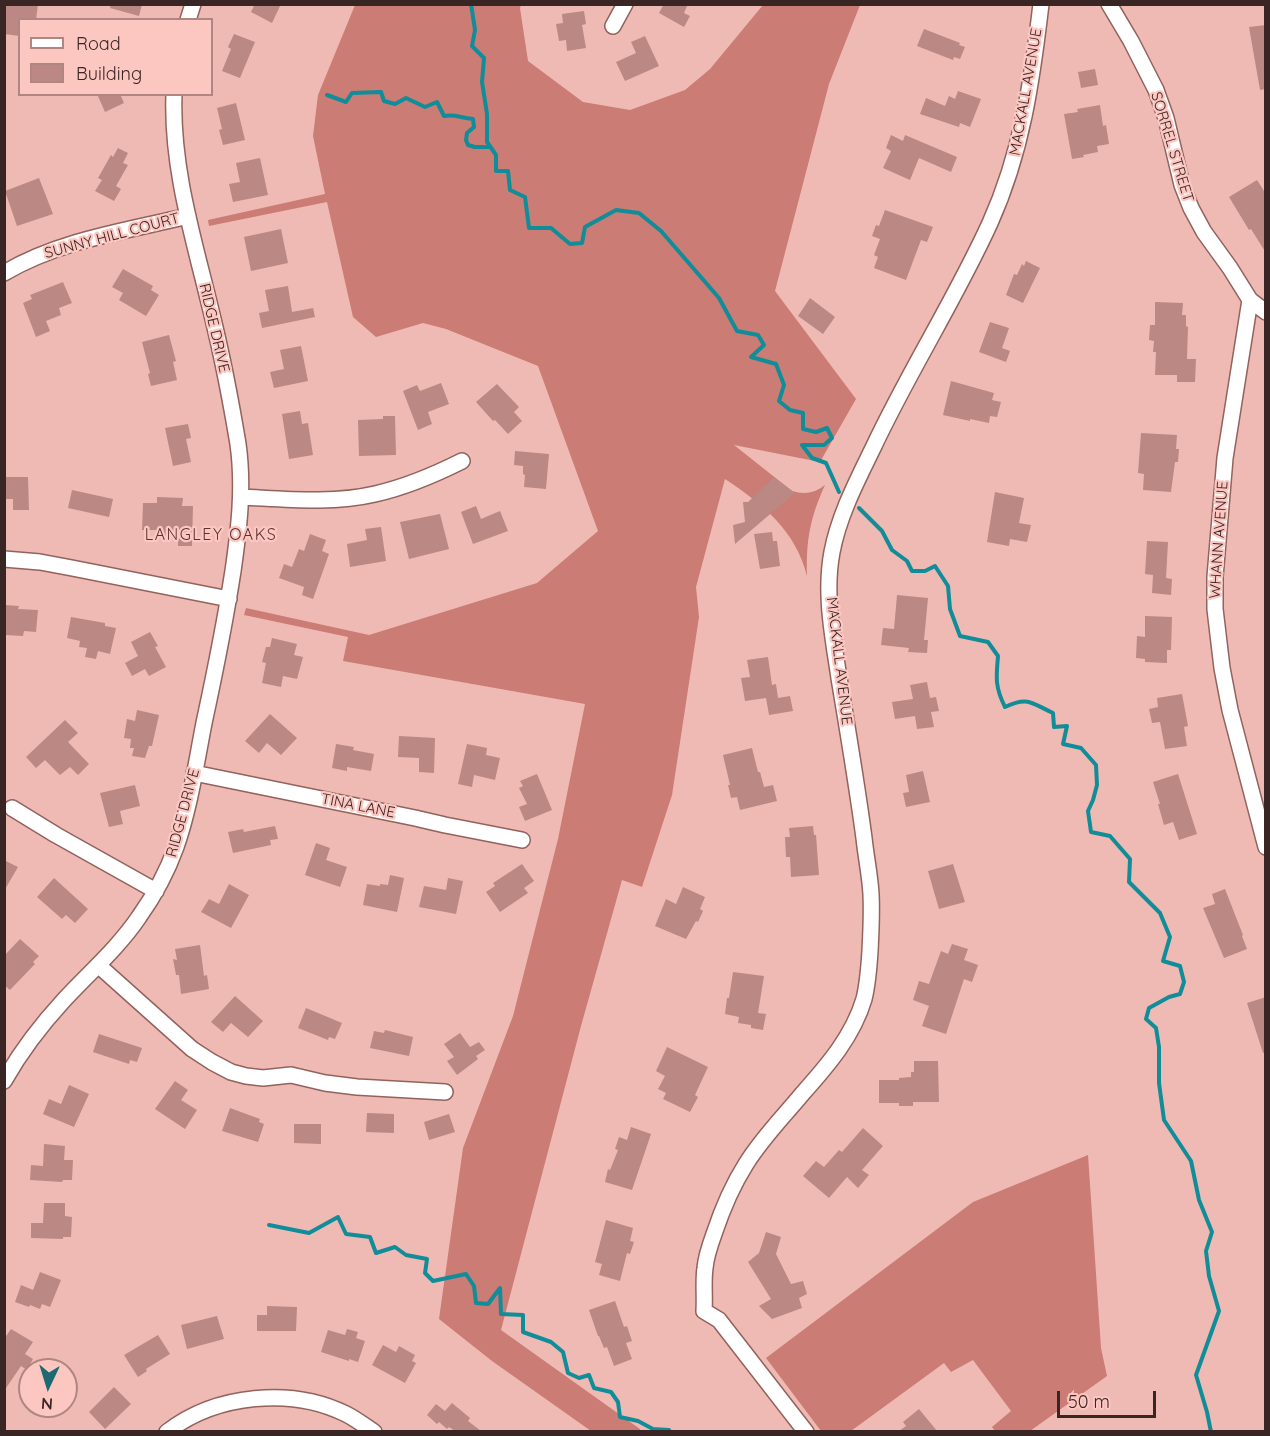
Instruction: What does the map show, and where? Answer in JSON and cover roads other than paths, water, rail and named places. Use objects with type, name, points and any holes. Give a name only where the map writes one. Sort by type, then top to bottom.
[{"type":"street","points":[[613,26],[625,4]]},
{"type":"street","name":"MACKALL AVENUE","points":[[806,1431],[719,1320],[704,1311],[705,1268],[720,1215],[747,1162],[831,1061],[855,1023],[863,1000],[868,977],[872,927],[871,894],[834,643],[830,591],[832,555],[838,529],[854,486],[899,394],[972,259],[1008,179],[1017,150],[1029,93],[1041,4]]},
{"type":"street","name":"SORREL STREET","points":[[1109,4],[1156,90],[1166,118],[1182,185],[1191,208],[1204,232],[1250,300],[1266,312]]},
{"type":"street","name":"RIDGE DRIVE","points":[[4,1081],[38,1029],[139,919],[170,863],[187,808],[225,623],[239,531],[240,464],[232,408],[214,321],[188,216],[175,135],[174,96]]},
{"type":"street","name":"SUNNY HILL COURT","points":[[4,273],[42,254],[73,244],[188,216]]},
{"type":"street","name":"WHANN AVENUE","points":[[1250,300],[1225,459],[1216,558],[1215,609],[1230,710],[1266,847]]},
{"type":"street","points":[[241,497],[310,499],[373,495],[430,477],[462,461]]},
{"type":"street","points":[[4,559],[61,566],[229,599]]},
{"type":"street","name":"TINA LANE","points":[[194,773],[522,840]]},
{"type":"street","points":[[12,808],[156,891]]},
{"type":"street","points":[[98,965],[192,1049],[231,1072],[263,1078],[291,1075],[357,1087],[445,1092]]},
{"type":"street","points":[[167,1431],[192,1416],[218,1406],[251,1399],[275,1398],[321,1405],[346,1414],[374,1431]]},
{"type":"waterway","points":[[471,4],[475,30],[472,46],[484,58],[482,82],[487,114],[487,142],[496,155],[496,171],[508,171],[510,190],[525,197],[529,228],[551,228],[570,244],[582,243],[585,227],[616,210],[639,213],[661,231],[719,298],[737,331],[758,335],[764,345],[751,357],[776,364],[784,385],[779,401],[790,410],[803,413],[803,429],[816,432],[827,428],[832,438],[824,445],[802,445],[812,458],[826,463],[839,492]]},
{"type":"waterway","points":[[327,95],[346,102],[352,93],[381,92],[384,101],[395,104],[406,98],[425,107],[437,102],[444,116],[473,119],[474,127],[467,133],[468,145],[490,147]]},
{"type":"waterway","points":[[859,508],[882,531],[892,550],[907,561],[912,571],[925,571],[935,566],[948,586],[950,609],[960,636],[988,642],[998,656],[997,682],[1005,707],[1024,701],[1053,713],[1054,727],[1067,726],[1063,744],[1081,748],[1096,765],[1097,785],[1088,811],[1091,832],[1110,836],[1130,859],[1129,882],[1160,913],[1170,937],[1163,961],[1180,966],[1184,982],[1180,994],[1149,1008],[1146,1019],[1156,1028],[1164,1120],[1191,1161],[1199,1200],[1212,1232],[1206,1251],[1209,1276],[1219,1311],[1196,1375],[1211,1432]]},
{"type":"waterway","points":[[269,1225],[309,1233],[338,1217],[346,1234],[370,1237],[376,1253],[395,1247],[406,1255],[427,1259],[425,1273],[433,1281],[466,1274],[474,1286],[476,1303],[488,1304],[500,1288],[501,1314],[523,1315],[523,1332],[551,1342],[563,1352],[568,1373],[579,1378],[589,1375],[594,1388],[611,1392],[618,1402],[620,1417],[638,1421],[653,1429],[670,1432]]},
{"type":"district","name":"LANGLEY OAKS","points":[[211,535]]}]
